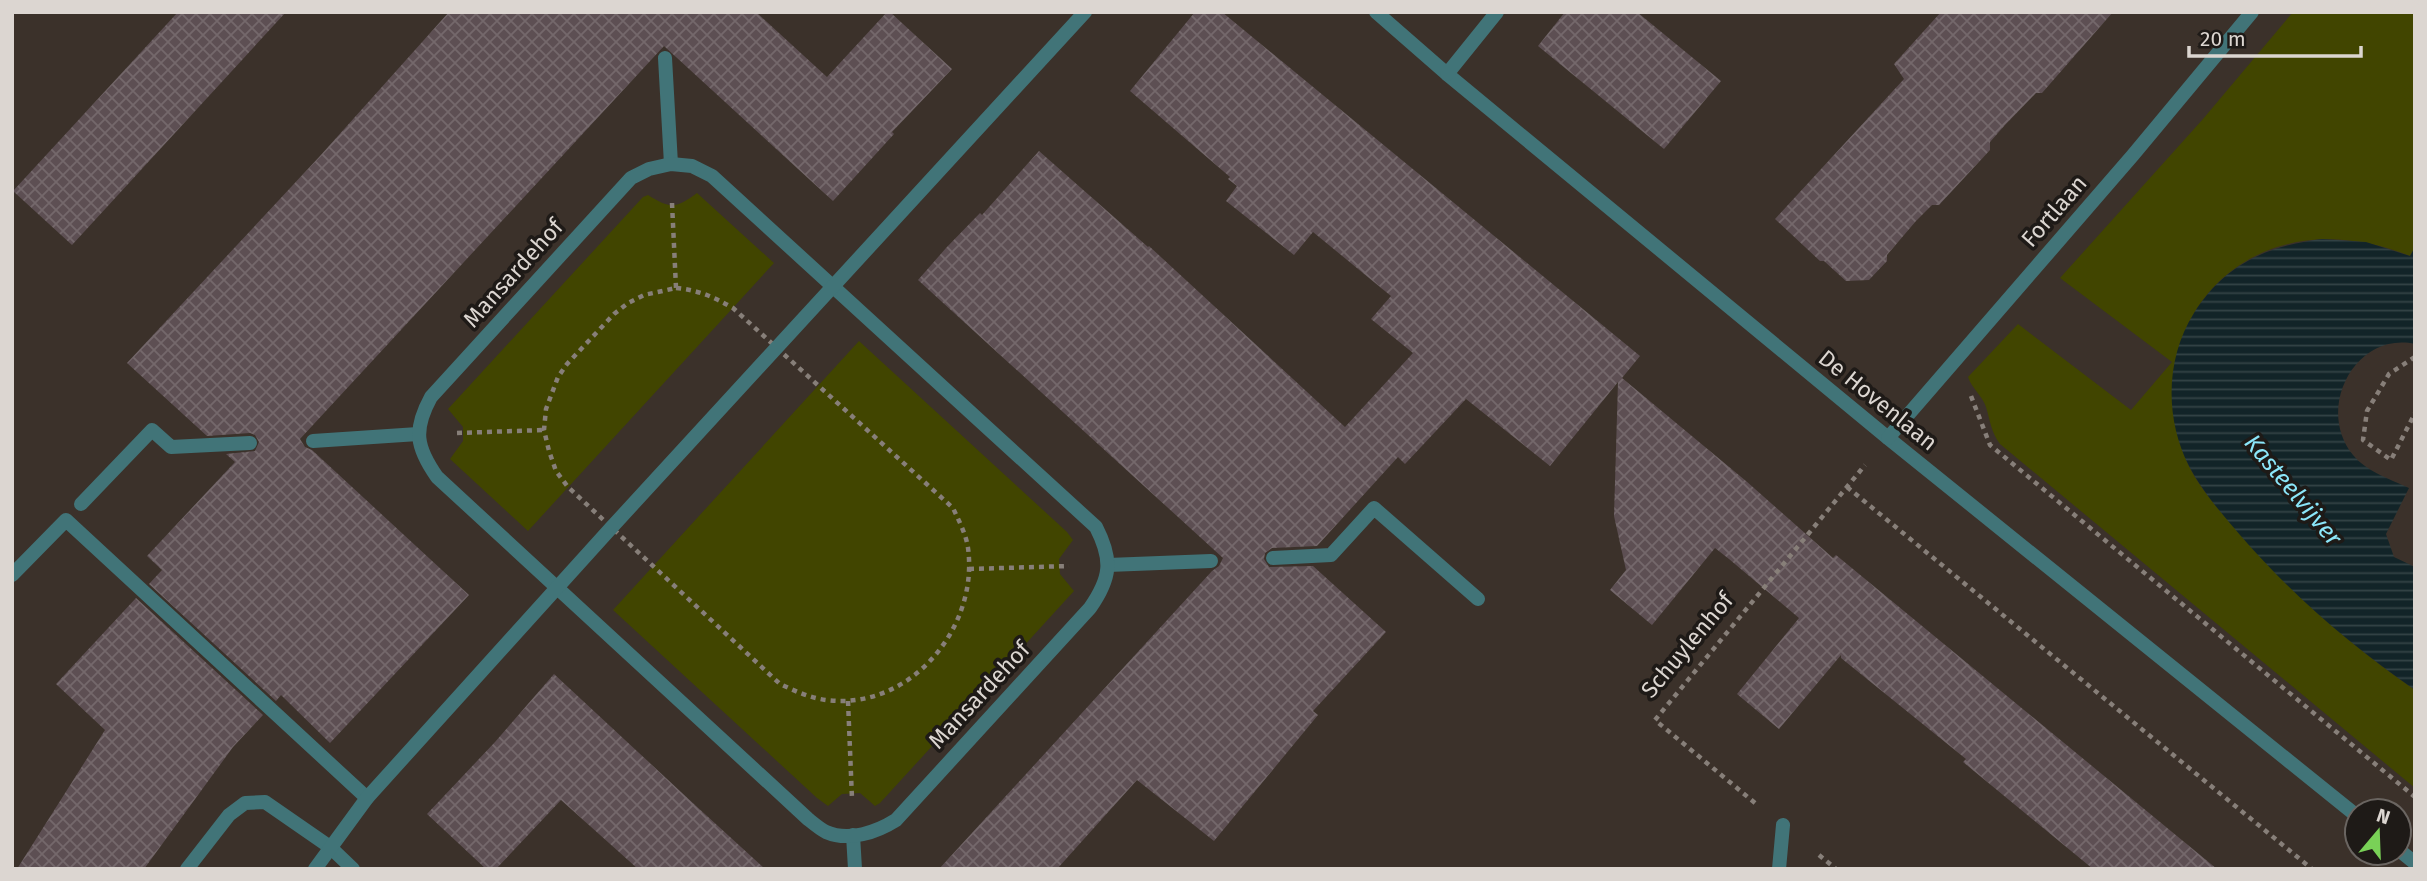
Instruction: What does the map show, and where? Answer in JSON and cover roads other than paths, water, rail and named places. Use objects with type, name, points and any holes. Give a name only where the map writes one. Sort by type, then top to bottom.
[{"type":"street","points":[[315,869],[367,799],[611,528],[1085,12]]},
{"type":"street","name":"De Hovenlaan","points":[[1376,12],[1447,74],[1888,438],[2343,805]]},
{"type":"street","points":[[1447,74],[1497,12]]},
{"type":"street","name":"Fortlaan","points":[[1888,438],[2133,155],[2252,12]]},
{"type":"street","points":[[666,58],[671,164],[692,166],[712,176],[1096,527],[1105,544],[1108,565],[1211,561]]},
{"type":"street","name":"Mansardehof","points":[[671,164],[649,169],[631,178],[430,397],[422,414],[418,434],[423,457],[437,477],[556,589],[808,819],[827,832],[853,835],[878,831],[896,820],[1090,608],[1103,589],[1108,565]]},
{"type":"street","points":[[81,504],[152,430],[171,447],[250,443]]},
{"type":"street","points":[[313,441],[418,434]]},
{"type":"street","points":[[1273,558],[1331,555],[1374,508],[1478,599]]},
{"type":"street","points":[[12,575],[66,520],[367,799]]},
{"type":"street","points":[[187,869],[229,815],[245,803],[265,802],[330,847],[353,869]]},
{"type":"street","points":[[1779,869],[1783,825]]},
{"type":"street","points":[[853,835],[855,869]]},
{"type":"water","name":"Kasteelvijver","points":[[2322,239],[2366,242],[2410,256],[2415,247],[2415,344],[2394,343],[2375,349],[2359,361],[2347,377],[2340,396],[2338,416],[2342,436],[2353,455],[2365,466],[2409,488],[2386,534],[2394,557],[2415,567],[2415,690],[2323,618],[2260,557],[2219,511],[2200,484],[2181,448],[2176,429],[2172,409],[2173,369],[2184,331],[2206,296],[2219,282],[2249,260],[2283,247]]}]
